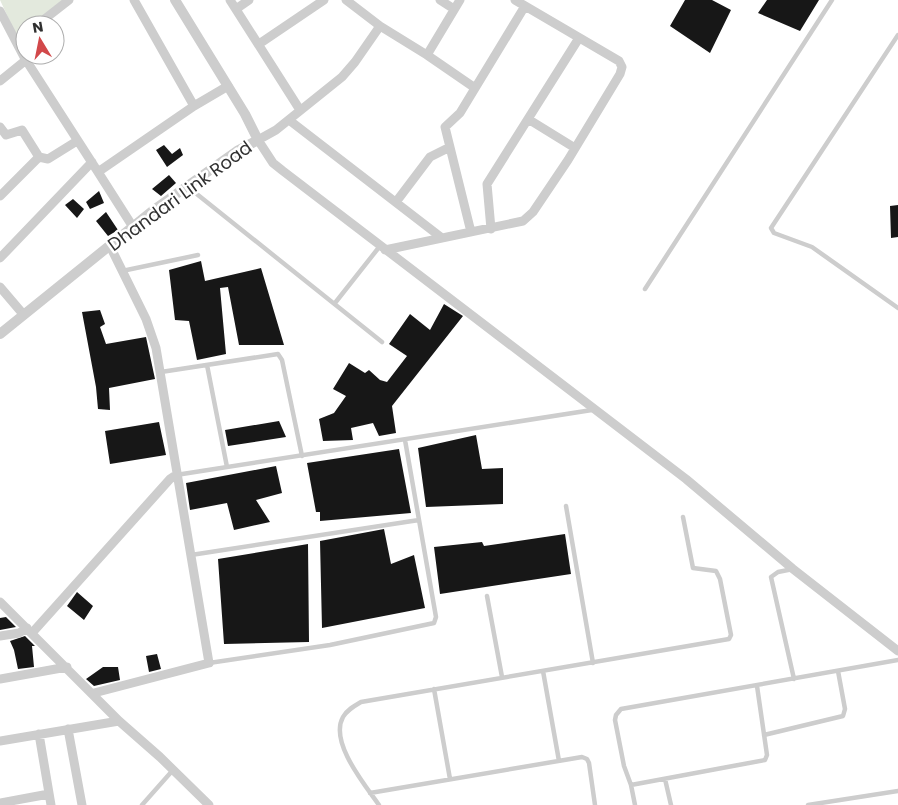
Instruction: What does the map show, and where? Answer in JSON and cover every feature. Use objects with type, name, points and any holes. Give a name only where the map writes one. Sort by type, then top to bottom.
[{"type":"street","points":[[50,15],[69,0]]},
{"type":"street","points":[[134,0],[194,106]]},
{"type":"street","name":"Dhandari Link Road","points":[[0,334],[187,186],[237,151],[258,140],[228,86],[175,0]]},
{"type":"street","points":[[230,0],[300,110]]},
{"type":"street","points":[[236,10],[249,0]]},
{"type":"street","points":[[259,44],[324,0]]},
{"type":"street","points":[[346,0],[380,26],[475,88]]},
{"type":"street","points":[[440,0],[454,9]]},
{"type":"street","points":[[427,55],[460,0]]},
{"type":"street","points":[[382,248],[523,222],[529,217],[576,148],[622,67],[619,61],[515,0]]},
{"type":"street","points":[[471,232],[446,125],[458,117],[525,6]]},
{"type":"street","points":[[0,11],[14,40]]},
{"type":"street","points":[[380,26],[342,77],[289,120],[258,140],[273,163],[382,248],[451,298],[592,410],[686,479],[793,569],[898,650]]},
{"type":"street","points":[[491,228],[487,184],[580,38]]},
{"type":"street","points":[[0,81],[20,65]]},
{"type":"street","points":[[29,65],[133,227]]},
{"type":"street","points":[[98,172],[194,106],[228,86]]},
{"type":"street","points":[[528,119],[576,148]]},
{"type":"street","points":[[289,120],[442,238]]},
{"type":"street","points":[[0,127],[6,135],[22,130],[39,157],[48,159],[77,141]]},
{"type":"street","points":[[396,202],[430,157],[450,147]]},
{"type":"street","points":[[0,196],[39,157]]},
{"type":"street","points":[[0,258],[92,162]]},
{"type":"street","points":[[94,693],[208,663],[176,475],[161,372],[153,336],[110,246]]},
{"type":"street","points":[[0,287],[23,314]]},
{"type":"street","points":[[0,636],[29,631],[170,479],[176,475]]},
{"type":"street","points":[[0,602],[94,693],[119,721],[174,769],[209,805]]},
{"type":"street","points":[[0,679],[67,667]]},
{"type":"street","points":[[0,741],[119,721]]},
{"type":"street","points":[[68,729],[82,805]]},
{"type":"street","points":[[39,734],[51,805]]},
{"type":"street","points":[[4,804],[49,794]]},
{"type":"lane","points":[[645,289],[832,0]]},
{"type":"lane","points":[[898,34],[771,228],[774,233],[812,247],[898,308]]},
{"type":"lane","points":[[187,186],[382,342]]},
{"type":"lane","points":[[335,303],[382,248]]},
{"type":"lane","points":[[122,271],[198,255]]},
{"type":"lane","points":[[161,372],[276,354],[280,356],[302,456]]},
{"type":"lane","points":[[207,365],[227,467]]},
{"type":"lane","points":[[176,475],[592,410]]},
{"type":"lane","points":[[208,663],[330,645],[434,623],[436,617],[405,440]]},
{"type":"lane","points":[[566,506],[593,663]]},
{"type":"lane","points":[[379,805],[350,761],[342,743],[340,728],[343,717],[350,709],[361,702],[729,639],[731,635],[720,579],[716,571],[693,568],[683,517]]},
{"type":"lane","points":[[190,555],[419,520]]},
{"type":"lane","points":[[793,569],[778,572],[771,577],[794,679]]},
{"type":"lane","points":[[487,596],[502,678]]},
{"type":"lane","points":[[635,805],[624,766],[615,720],[618,711],[898,660]]},
{"type":"lane","points":[[543,671],[559,761]]},
{"type":"lane","points":[[764,735],[844,716],[845,709],[838,671]]},
{"type":"lane","points":[[631,786],[765,760],[767,755],[757,686]]},
{"type":"lane","points":[[434,689],[450,779]]},
{"type":"lane","points":[[370,793],[582,757],[587,759],[595,805]]},
{"type":"lane","points":[[142,805],[174,769]]},
{"type":"lane","points":[[666,779],[671,805]]},
{"type":"lane","points":[[808,805],[898,791]]},
{"type":"shaded area","points":[[0,0],[63,0],[49,15],[15,15],[15,32]]},
{"type":"building","points":[[685,0],[712,0],[731,10],[710,53],[670,26]]},
{"type":"building","points":[[767,0],[819,0],[800,31],[758,13]]},
{"type":"building","points":[[164,145],[172,154],[180,148],[183,155],[167,167],[156,150]]},
{"type":"building","points":[[169,175],[176,183],[161,196],[152,189]]},
{"type":"building","points":[[99,191],[104,203],[90,209],[86,202]]},
{"type":"building","points":[[73,199],[84,209],[77,218],[65,205]]},
{"type":"building","points":[[898,205],[898,237],[891,238],[890,206]]},
{"type":"building","points":[[106,212],[118,230],[108,236],[96,221]]},
{"type":"building","points":[[201,261],[205,281],[261,268],[284,345],[239,345],[228,287],[220,288],[226,354],[197,360],[189,321],[175,320],[169,270]]},
{"type":"building","points":[[444,304],[463,316],[392,406],[396,433],[379,436],[373,423],[351,428],[353,440],[323,441],[319,419],[334,413],[346,396],[333,389],[349,363],[365,373],[369,370],[380,380],[387,382],[407,356],[389,344],[410,314],[430,330]]},
{"type":"building","points":[[100,310],[105,324],[100,327],[106,344],[146,337],[155,379],[109,388],[110,410],[98,409],[96,387],[82,312]]},
{"type":"building","points":[[279,421],[286,437],[228,446],[225,430]]},
{"type":"building","points":[[159,422],[166,455],[110,464],[105,431]]},
{"type":"building","points":[[476,435],[482,469],[503,468],[503,504],[426,507],[418,448]]},
{"type":"building","points":[[399,449],[411,513],[320,521],[320,512],[316,512],[307,463]]},
{"type":"building","points":[[276,466],[282,493],[256,500],[270,522],[234,530],[227,503],[190,510],[186,483]]},
{"type":"building","points":[[384,529],[391,564],[414,555],[425,608],[322,628],[320,541]]},
{"type":"building","points":[[565,534],[571,574],[440,594],[434,547],[482,542],[484,546]]},
{"type":"building","points":[[308,544],[309,642],[224,644],[218,559]]},
{"type":"building","points":[[77,592],[93,606],[84,620],[67,606]]},
{"type":"building","points":[[6,617],[16,627],[0,630],[0,618]]},
{"type":"building","points":[[25,636],[35,646],[32,646],[34,667],[18,669],[10,641]]},
{"type":"building","points":[[157,654],[161,669],[149,672],[146,656]]},
{"type":"building","points":[[103,667],[118,667],[120,680],[94,686],[86,679]]}]
